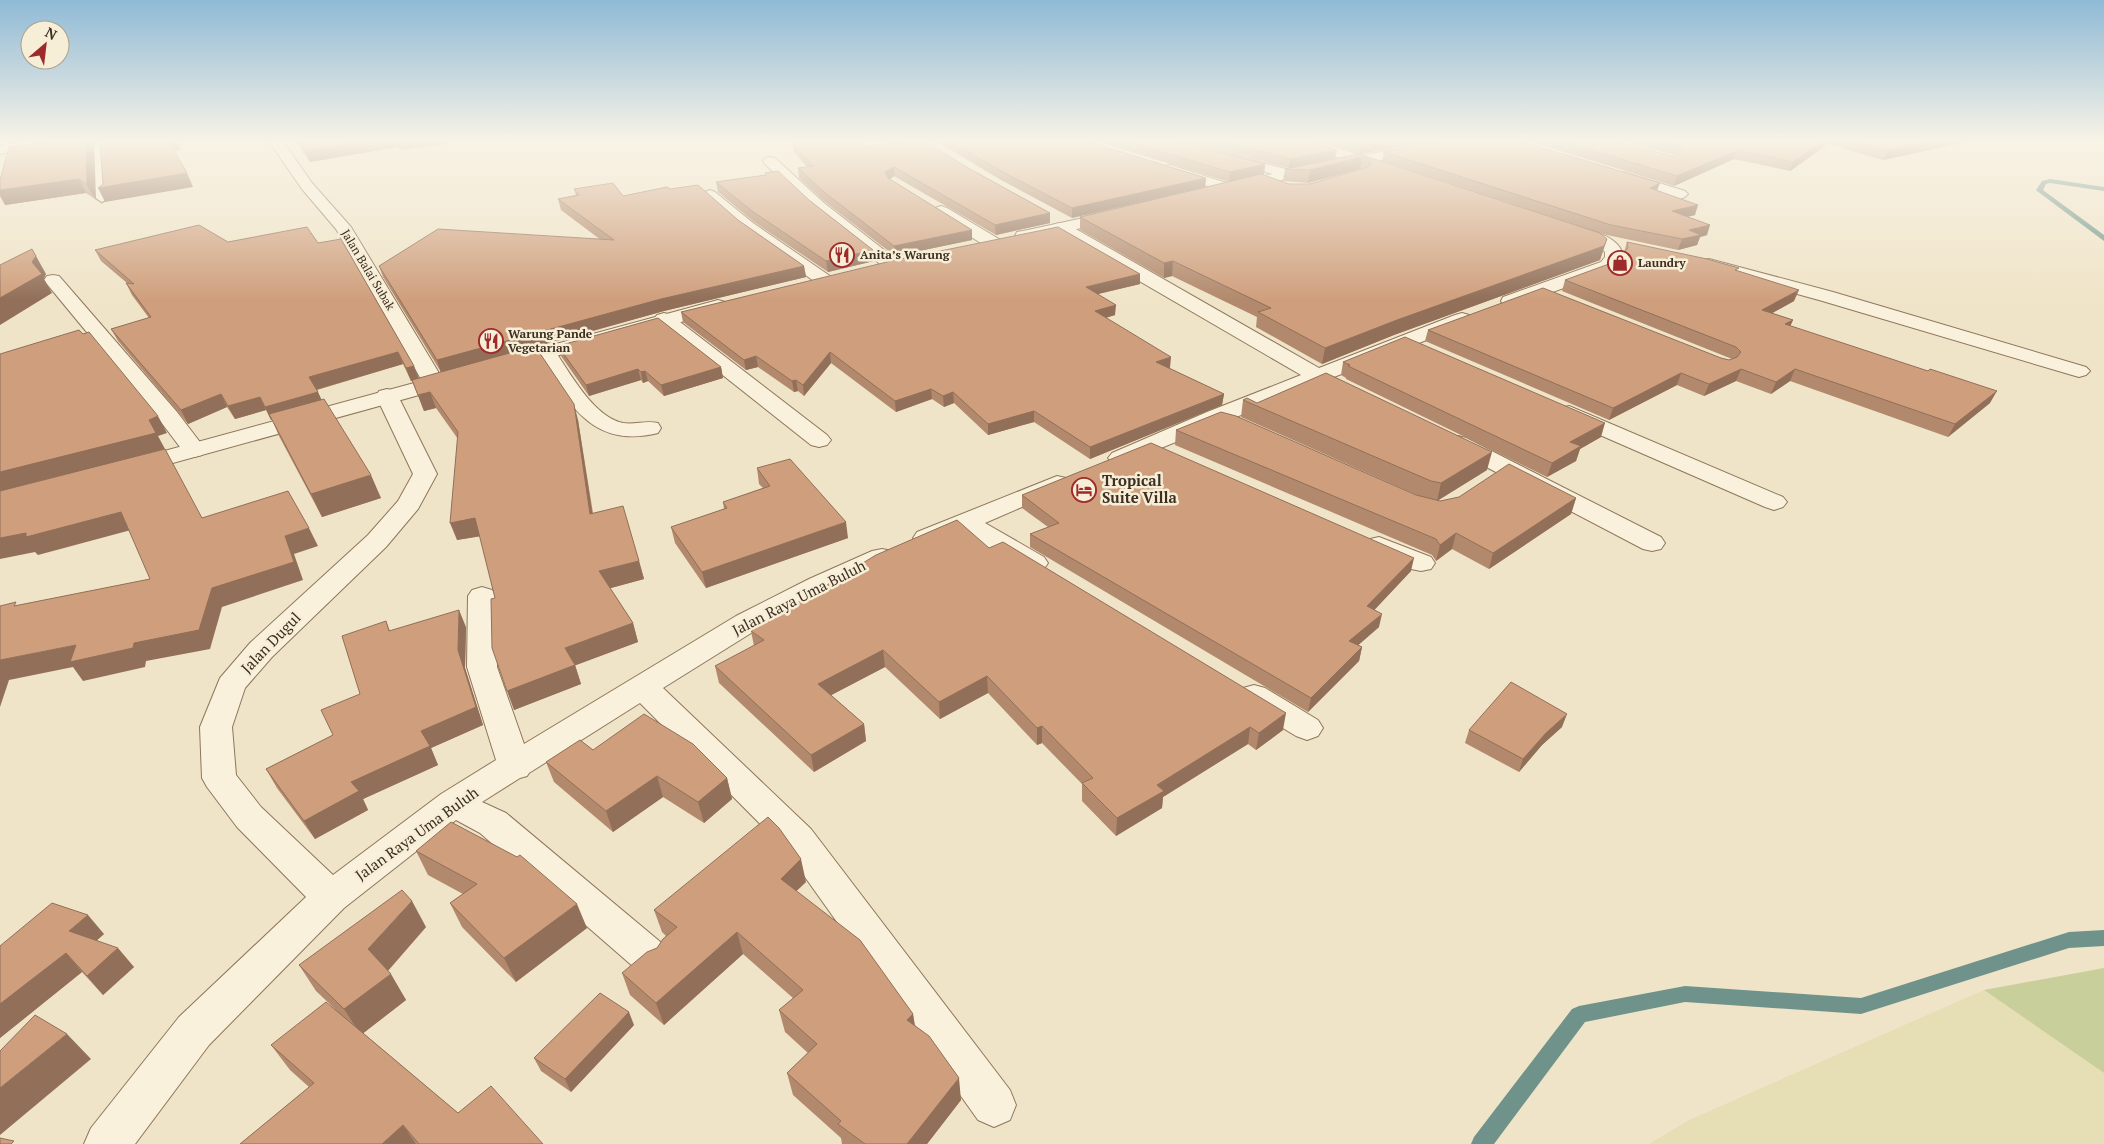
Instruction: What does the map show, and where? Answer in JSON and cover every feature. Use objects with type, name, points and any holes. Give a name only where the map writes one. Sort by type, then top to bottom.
[{"type":"street","name":"Jalan Balai Subak","points":[[313,193],[342,227],[434,383]]},
{"type":"street","points":[[805,193],[818,206],[900,262],[872,269]]},
{"type":"street","points":[[1192,198],[1211,193]]},
{"type":"street","points":[[710,195],[747,226],[824,280]]},
{"type":"street","points":[[928,203],[993,243]]},
{"type":"street","points":[[965,248],[1135,211]]},
{"type":"street","points":[[1048,214],[1066,227],[1316,376],[1342,388]]},
{"type":"street","name":"Jalan Raya Uma Buluh","points":[[107,1144],[194,1031],[331,897],[453,803],[515,767],[642,686],[746,623],[819,585],[964,521],[1151,445],[1228,421],[1316,376],[1354,363],[1402,341],[1607,266],[1614,257],[1616,244],[1560,226]]},
{"type":"street","points":[[1690,259],[1826,296],[2078,371]]},
{"type":"street","points":[[805,285],[843,276]]},
{"type":"street","points":[[54,280],[169,417],[194,450]]},
{"type":"street","points":[[1539,290],[1567,301]]},
{"type":"street","points":[[490,368],[739,300]]},
{"type":"street","points":[[664,319],[819,440]]},
{"type":"street","points":[[1402,341],[1429,353]]},
{"type":"street","points":[[546,352],[586,410],[599,421],[621,429],[650,428]]},
{"type":"street","points":[[113,473],[472,373]]},
{"type":"street","name":"Jalan Dugul","points":[[331,897],[248,817],[220,778],[216,727],[232,685],[237,678],[261,650],[377,541],[409,504],[425,474],[387,396]]},
{"type":"street","points":[[1547,404],[1774,502]]},
{"type":"street","points":[[1436,433],[1652,543]]},
{"type":"street","points":[[1151,445],[1178,457]]},
{"type":"street","points":[[964,521],[1056,576]]},
{"type":"street","points":[[1359,536],[1421,564]]},
{"type":"street","points":[[482,596],[482,667],[515,767]]},
{"type":"street","points":[[1232,683],[1307,728]]},
{"type":"street","points":[[642,686],[798,839],[994,1105]]},
{"type":"street","points":[[453,803],[493,823],[650,957]]},
{"type":"lane","points":[[102,193],[102,198]]},
{"type":"shaded area","points":[[1984,990],[2104,1073],[2104,1144],[1649,1144],[1689,1120]]},
{"type":"green space","points":[[2104,968],[2104,1073],[1984,990]]},
{"type":"building","points":[[578,193],[621,193],[623,196],[636,193],[708,193],[738,220],[804,266],[661,299],[437,360],[379,266],[438,229],[614,240],[558,199],[579,195]]},
{"type":"building","points":[[730,193],[802,193],[873,250],[826,261],[752,211]]},
{"type":"building","points":[[826,193],[913,193],[972,230],[894,246]]},
{"type":"building","points":[[940,193],[1014,193],[1050,213],[995,225]]},
{"type":"building","points":[[1044,193],[1137,193],[1072,208]]},
{"type":"building","points":[[1179,193],[1479,193],[1600,233],[1607,239],[1604,246],[1397,320],[1325,348],[1258,312],[1271,308],[1173,261],[1164,263],[1080,217]]},
{"type":"building","points":[[1513,193],[1665,193],[1698,205],[1672,211],[1710,225],[1689,230],[1701,235],[1682,239],[1611,225]]},
{"type":"building","points":[[199,225],[228,242],[307,227],[318,243],[341,239],[414,366],[406,368],[398,352],[309,377],[318,392],[265,407],[260,397],[228,406],[221,394],[181,410],[111,329],[151,317],[126,283],[134,284],[95,250]]},
{"type":"building","points":[[1058,227],[1140,274],[1086,287],[1116,305],[1095,311],[1171,357],[1156,362],[1224,394],[1090,447],[1034,411],[988,424],[953,392],[943,396],[931,389],[895,401],[830,352],[803,385],[796,380],[792,381],[756,356],[744,360],[681,312],[891,261]]},
{"type":"building","points":[[1627,242],[1707,259],[1739,268],[1735,270],[1799,290],[1762,310],[1793,320],[1785,324],[1928,371],[1930,369],[1997,391],[1955,424],[1795,369],[1776,382],[1741,369],[1709,384],[1681,373],[1613,408],[1428,330],[1543,288],[1721,358],[1729,360],[1737,357],[1741,352],[1736,347],[1565,280],[1617,261],[1628,248]]},
{"type":"building","points":[[32,249],[36,256],[32,262],[42,274],[0,298],[0,265]]},
{"type":"building","points":[[658,318],[721,367],[661,385],[645,371],[641,372],[638,369],[586,385],[558,346]]},
{"type":"building","points":[[79,330],[83,334],[89,332],[158,416],[149,420],[156,433],[0,472],[0,354]]},
{"type":"building","points":[[1405,337],[1605,423],[1570,442],[1581,446],[1552,463],[1343,362]]},
{"type":"building","points":[[535,346],[574,404],[590,514],[623,506],[639,561],[599,571],[633,623],[565,648],[575,665],[507,691],[492,648],[491,599],[495,598],[475,518],[450,523],[458,432],[430,392],[418,395],[412,380]]},
{"type":"building","points":[[1326,373],[1492,452],[1441,483],[1431,481],[1243,400],[1247,398],[1257,403]]},
{"type":"building","points":[[324,399],[371,475],[311,494],[269,414]]},
{"type":"building","points":[[1221,412],[1236,416],[1416,495],[1440,501],[1459,497],[1509,464],[1576,498],[1493,553],[1456,533],[1440,545],[1436,539],[1176,430]]},
{"type":"building","points":[[1151,443],[1414,558],[1367,606],[1382,614],[1349,641],[1362,647],[1311,698],[1030,534],[1059,523],[1022,495]]},
{"type":"building","points":[[165,449],[202,518],[288,491],[309,528],[285,536],[294,562],[212,588],[199,630],[134,643],[133,648],[70,662],[76,645],[0,660],[0,606],[16,602],[14,606],[150,579],[121,512],[26,537],[26,533],[0,538],[0,491]]},
{"type":"building","points":[[790,459],[846,522],[702,572],[671,527],[727,508],[723,502],[770,486],[757,468]]},
{"type":"building","points":[[957,520],[989,548],[1003,542],[1286,713],[1259,733],[1250,727],[1157,785],[1164,791],[1117,818],[1082,783],[1093,778],[1042,726],[1037,728],[987,676],[939,702],[883,650],[818,684],[864,724],[811,755],[715,666],[764,640],[751,631],[876,555]]},
{"type":"building","points":[[459,610],[458,650],[476,707],[421,731],[430,746],[351,782],[359,791],[304,821],[266,769],[333,735],[321,710],[360,694],[342,636],[386,621],[389,631]]},
{"type":"building","points":[[1511,682],[1567,714],[1546,733],[1523,759],[1469,730]]},
{"type":"building","points":[[644,714],[693,744],[727,778],[698,802],[657,776],[606,811],[546,762],[580,740],[593,750]]},
{"type":"building","points":[[768,817],[779,828],[801,859],[781,879],[860,940],[913,1014],[907,1020],[929,1036],[959,1078],[907,1144],[865,1144],[838,1124],[841,1121],[787,1073],[817,1044],[779,1010],[803,990],[737,932],[656,1003],[622,973],[647,952],[657,948],[663,939],[677,927],[654,910]]},
{"type":"building","points":[[451,822],[517,857],[520,855],[577,904],[504,958],[450,903],[477,884],[416,851]]},
{"type":"building","points":[[402,890],[412,901],[368,949],[391,974],[344,1009],[299,965]]},
{"type":"building","points":[[52,903],[88,915],[69,931],[118,948],[87,976],[66,953],[0,1004],[0,946]]},
{"type":"building","points":[[600,993],[629,1012],[565,1079],[534,1058]]},
{"type":"building","points":[[326,1002],[458,1113],[491,1086],[543,1144],[419,1144],[403,1125],[382,1144],[240,1144],[314,1083],[271,1045]]},
{"type":"building","points":[[35,1015],[67,1034],[0,1088],[0,1051]]},
{"type":"building","points":[[0,1138],[14,1141],[11,1144],[0,1144]]},
{"type":"waterway","points":[[2043,193],[2104,239]]},
{"type":"waterway","points":[[1481,1144],[1579,1015],[1685,994],[1861,1006],[2069,940],[2104,938]]},
{"type":"place","name":"Anita’s Warung","points":[[842,255]]},
{"type":"place","name":"Laundry","points":[[1620,263]]},
{"type":"place","name":"Warung Pande Vegetarian","points":[[491,341]]},
{"type":"place","name":"Tropical Suite Villa","points":[[1084,490]]}]
